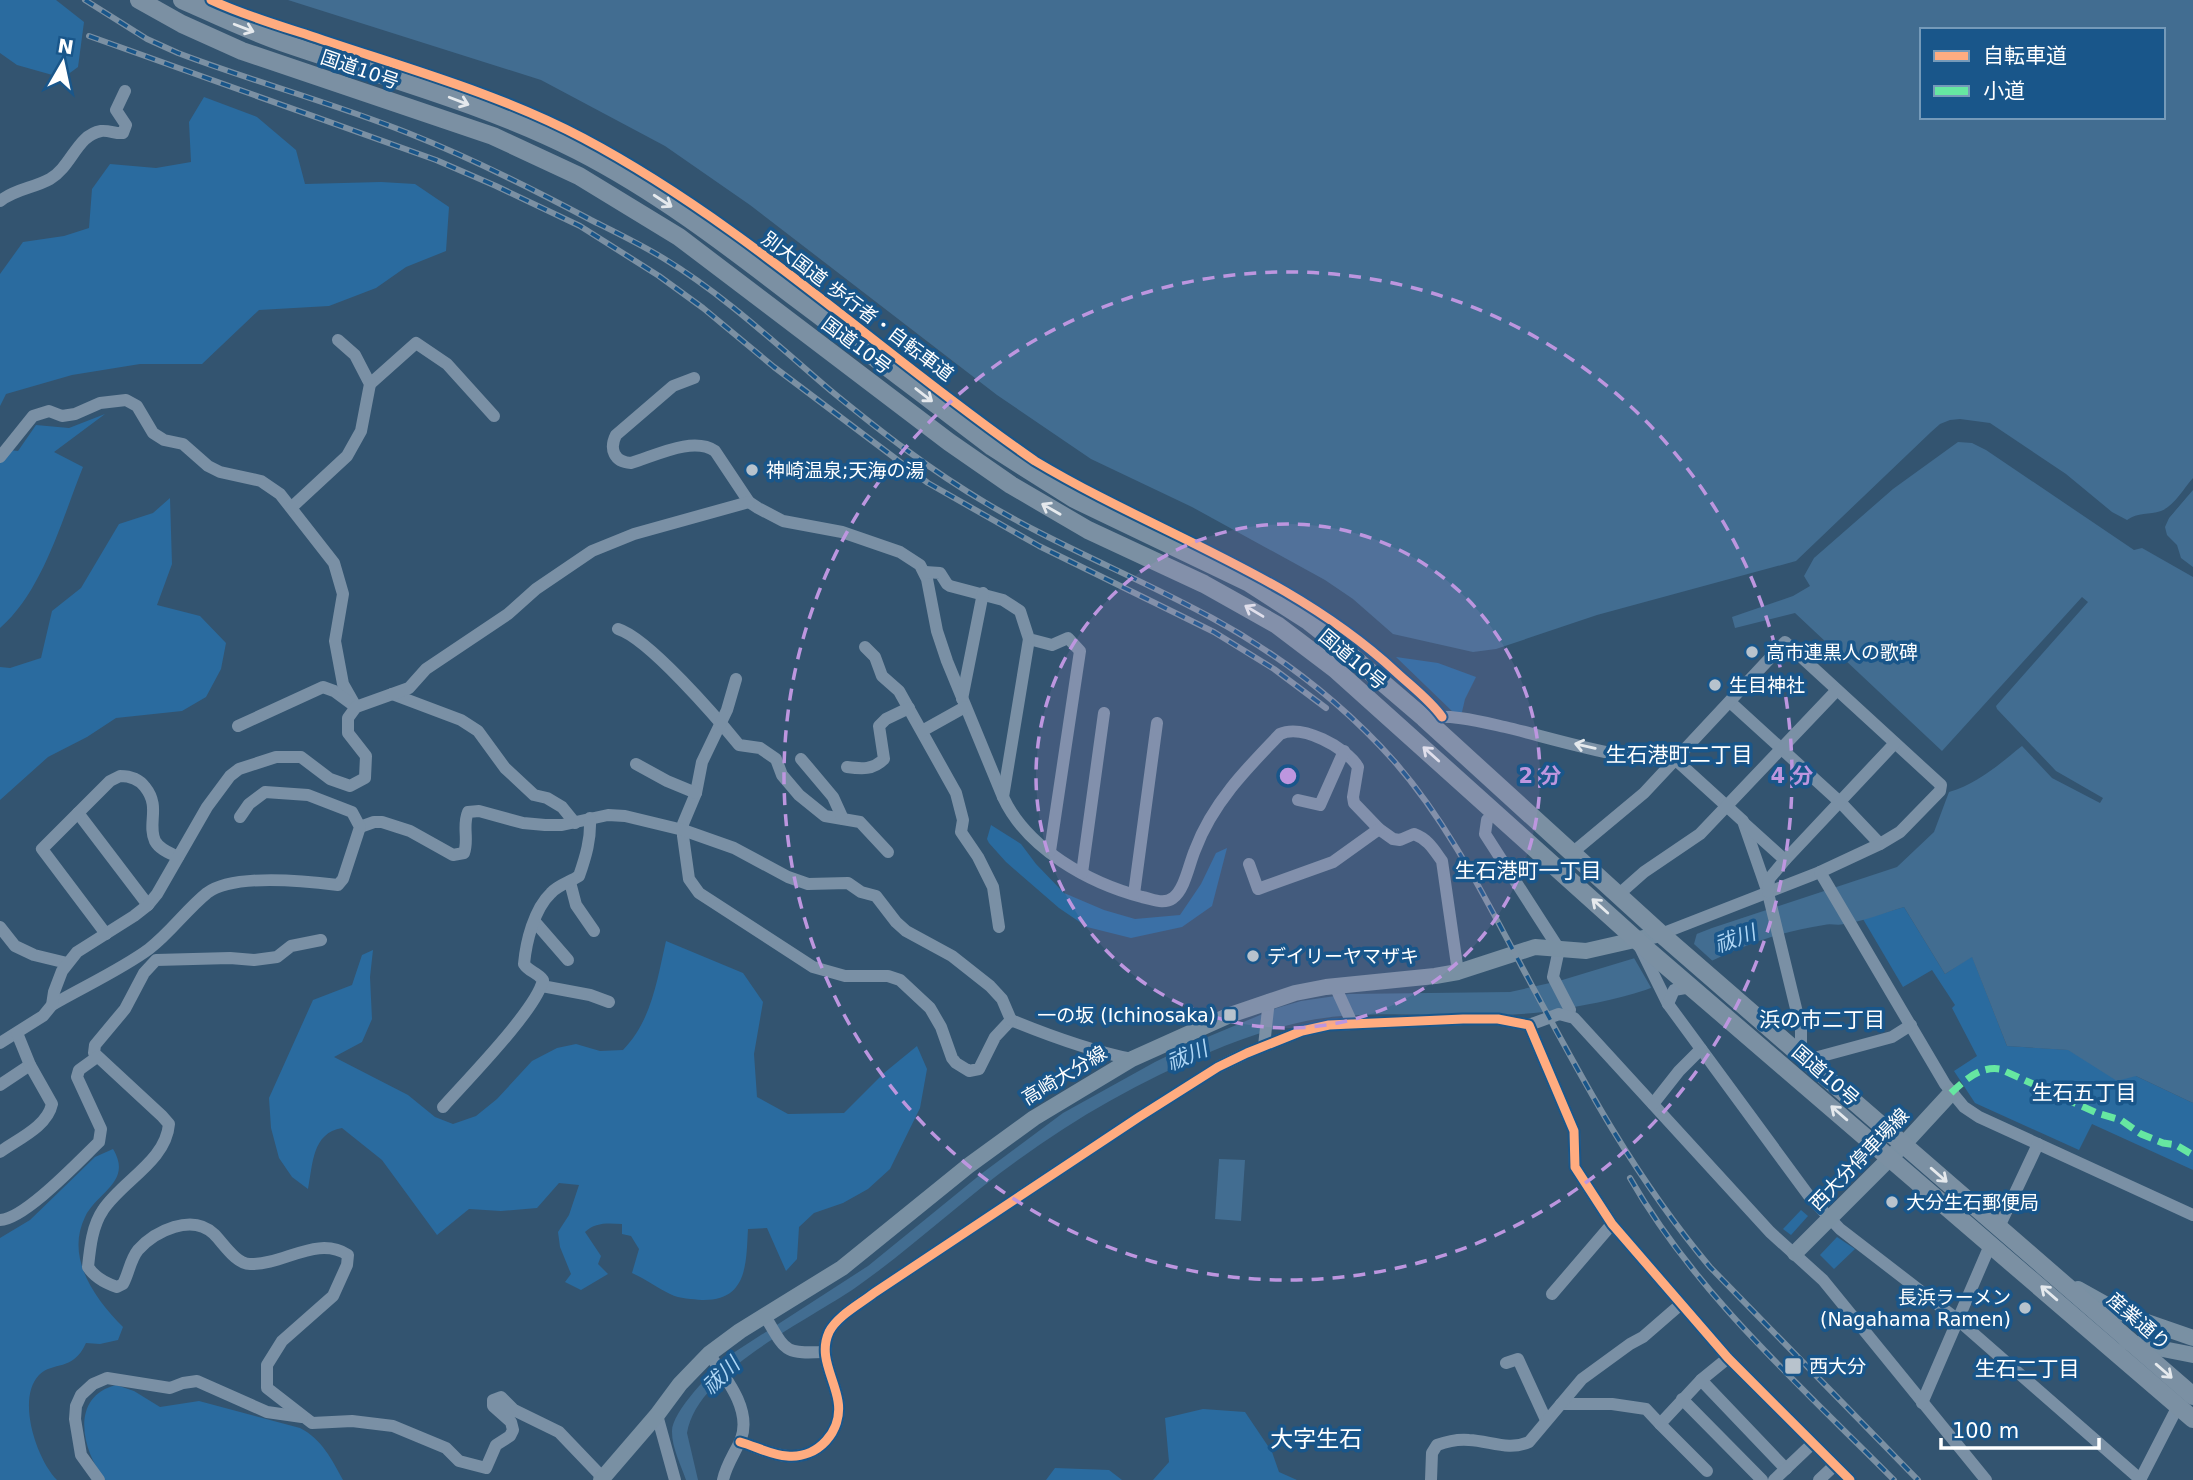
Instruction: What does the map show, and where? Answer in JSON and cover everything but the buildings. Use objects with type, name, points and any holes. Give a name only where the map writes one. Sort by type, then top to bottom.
[{"type":"highway","name":"国道10号","points":[[139,0],[182,24],[242,51],[493,136],[605,190],[679,237],[976,462],[1011,485],[1088,530],[1203,584],[1278,625],[1335,668],[1643,949],[1891,1158],[2057,1278]]},
{"type":"highway","name":"国道10号","points":[[182,0],[282,43],[439,93],[512,121],[578,151],[704,228],[992,447],[1074,499],[1207,562],[1275,598],[1341,647],[1424,719],[1666,939],[1904,1144],[2101,1338]]},
{"type":"highway","name":"産業通り","points":[[2057,1278],[2132,1343],[2186,1401],[2193,1419]]},
{"type":"highway","name":"産業通り","points":[[2101,1338],[2186,1401]]},
{"type":"main road","name":"高崎大分線","points":[[602,1479],[680,1384],[712,1358],[842,1268],[968,1166],[1034,1118],[1132,1059],[1193,1031],[1295,993],[1458,972],[1535,947],[1643,949],[1666,939]]},
{"type":"main road","name":"西大分停車場線","points":[[1796,1253],[1891,1158],[1951,1093]]},
{"type":"main road","points":[[2057,1278],[2121,1313],[2193,1338]]},
{"type":"main road","points":[[2101,1338],[2193,1354]]},
{"type":"street","points":[[0,201],[14,192],[55,176],[87,136],[101,131],[123,133],[126,125],[116,110],[125,90]]},
{"type":"street","points":[[338,340],[355,355],[370,384]]},
{"type":"street","points":[[292,507],[347,456],[361,430],[370,384],[416,343],[447,363],[494,416]]},
{"type":"street","points":[[694,379],[673,386],[625,427],[616,435],[612,451],[626,463],[631,463],[683,447],[709,447],[715,451],[749,502],[783,521],[842,532],[912,558],[925,572],[937,631],[1003,797],[1013,815],[1050,852],[1082,873],[1134,894],[1163,902],[1175,897],[1209,817],[1226,793],[1280,734],[1291,732],[1325,740],[1344,751],[1358,767],[1354,803],[1379,829],[1393,839],[1400,840],[1414,834],[1421,836],[1433,847],[1442,862],[1458,972]]},
{"type":"street","points":[[0,457],[33,416],[49,411],[62,416],[75,414],[100,403],[126,400],[136,406],[153,433],[164,440],[183,444],[208,466],[220,472],[261,481],[280,494],[334,562],[343,594],[335,641],[343,684],[356,707]]},
{"type":"street","points":[[52,1005],[54,992],[67,963],[77,952],[148,905],[223,783],[239,769],[276,757],[301,757],[330,779],[350,786],[365,778],[366,756],[348,733],[348,719],[356,707],[409,688],[426,670],[508,614],[536,589],[592,551],[634,534],[749,502]]},
{"type":"street","points":[[925,572],[940,573],[950,586],[1003,600],[1020,611],[1030,639],[1003,797]]},
{"type":"street","points":[[922,731],[964,704],[983,593]]},
{"type":"street","points":[[618,629],[637,640],[720,722],[739,745],[760,748],[776,759],[782,775],[799,795],[825,816],[860,822],[888,852]]},
{"type":"street","points":[[1030,639],[1052,645],[1068,638],[1080,651],[1050,852]]},
{"type":"street","points":[[1572,853],[1639,797],[1786,642],[1941,785],[1940,791],[1908,825],[1880,844],[1666,939]]},
{"type":"street","points":[[865,647],[875,657],[882,676],[899,691],[956,793],[963,820],[961,832],[978,857],[993,887],[999,927]]},
{"type":"street","points":[[736,678],[727,710],[702,762],[696,793],[683,830],[689,879],[705,898],[813,967],[845,975],[888,976],[900,980],[930,1008],[944,1034],[952,1058],[961,1068],[974,1072],[979,1069],[995,1037],[1011,1020]]},
{"type":"street","points":[[238,726],[323,687],[334,691],[356,707]]},
{"type":"street","points":[[1618,895],[1644,872],[1700,834],[1837,690]]},
{"type":"street","points":[[392,694],[461,720],[478,731],[505,768],[534,795],[547,798],[562,807],[575,822]]},
{"type":"street","points":[[1730,702],[1841,803],[1880,844]]},
{"type":"street","points":[[847,767],[861,769],[877,766],[884,759],[879,726],[886,719],[909,708]]},
{"type":"street","points":[[1082,873],[1104,713]]},
{"type":"street","points":[[1424,719],[1461,718],[1602,750],[1657,760],[1676,760],[1785,860]]},
{"type":"street","points":[[1134,894],[1157,723]]},
{"type":"street","points":[[1768,893],[1769,879],[1785,860],[1895,743]]},
{"type":"street","points":[[1298,800],[1320,805],[1344,751]]},
{"type":"street","points":[[801,759],[833,797],[843,819]]},
{"type":"street","points":[[636,764],[667,782],[696,793]]},
{"type":"street","points":[[106,934],[42,849],[110,781],[120,776],[129,776],[141,782],[154,802],[154,837],[157,844],[178,858]]},
{"type":"street","points":[[240,817],[249,804],[265,792],[308,795],[352,812],[360,827],[343,879],[338,885],[298,880],[248,881],[209,892],[152,955],[125,1009],[95,1045],[94,1053],[97,1057],[169,1124],[168,1137],[159,1151],[100,1216],[90,1247],[88,1268],[105,1283],[117,1287],[122,1284],[139,1249],[171,1227],[185,1225],[212,1231],[234,1256],[247,1265],[265,1263],[317,1247],[340,1250],[348,1255],[347,1265],[333,1296],[282,1340],[267,1365],[267,1388],[312,1423],[352,1421],[393,1426],[446,1448],[459,1461],[485,1468],[496,1445],[513,1433],[511,1422],[492,1406],[494,1400],[501,1397],[514,1410],[559,1432],[602,1479]]},
{"type":"street","points":[[360,827],[382,822],[410,831],[453,855],[464,853],[467,845],[464,822],[468,812],[478,811],[523,823],[545,825],[607,815],[625,816],[683,830],[748,854],[788,877],[808,884],[822,886],[844,882],[861,892],[876,896],[906,931],[952,956],[990,986],[1002,999],[1011,1020],[1046,1035],[1132,1059]]},
{"type":"street","points":[[1495,812],[1487,820],[1485,834],[1559,949],[1553,976],[1569,1013],[1770,1232],[1823,1280],[1986,1480]]},
{"type":"street","points":[[78,813],[148,905]]},
{"type":"street","points":[[443,1107],[523,1017],[542,986],[543,980],[539,974],[527,970],[524,964],[525,948],[542,904],[549,894],[579,876],[588,849],[590,818]]},
{"type":"street","points":[[1743,821],[1768,893],[1801,1029],[1804,1058],[1892,1037],[1911,1025]]},
{"type":"street","points":[[1249,864],[1258,890],[1333,862],[1379,829]]},
{"type":"street","points":[[1820,872],[1951,1093],[1971,1112],[2193,1214]]},
{"type":"street","points":[[570,882],[576,905],[594,931]]},
{"type":"street","points":[[535,922],[568,960]]},
{"type":"street","points":[[0,927],[15,946],[34,955],[67,963]]},
{"type":"street","points":[[0,1043],[43,1016],[52,1005],[152,955],[254,960],[277,957],[291,946],[321,940]]},
{"type":"street","points":[[1643,949],[1668,1004],[1809,1196],[1829,1219],[1958,1320],[2141,1480],[2186,1401]]},
{"type":"street","points":[[1668,1004],[1674,990],[1686,983]]},
{"type":"street","points":[[542,986],[590,995],[609,1002]]},
{"type":"street","points":[[1336,989],[1350,1020]]},
{"type":"street","points":[[1265,1043],[1268,1005]]},
{"type":"street","points":[[740,1441],[783,1456],[813,1451],[830,1437],[836,1425],[838,1404],[824,1352],[833,1326],[874,1293],[1207,1074],[1265,1043],[1311,1028],[1350,1020],[1498,1019],[1529,1025],[1554,1015],[1569,1013]]},
{"type":"street","points":[[1529,1025],[1574,1131],[1575,1167],[1612,1224],[1728,1359],[1850,1480]]},
{"type":"street","points":[[0,1152],[43,1122],[52,1104],[30,1065],[17,1033]]},
{"type":"street","points":[[1653,1104],[1679,1071],[1701,1049]]},
{"type":"street","points":[[0,1220],[30,1206],[99,1142],[101,1129],[77,1077],[79,1070],[97,1057]]},
{"type":"street","points":[[0,1085],[30,1065]]},
{"type":"street","points":[[1922,1403],[2038,1144]]},
{"type":"street","points":[[1552,1294],[1612,1224]]},
{"type":"street","points":[[1431,1480],[1432,1453],[1437,1445],[1451,1440],[1468,1440],[1500,1446],[1521,1446],[1537,1434],[1582,1379],[1643,1337],[1681,1304]]},
{"type":"street","points":[[767,1318],[783,1345],[794,1353],[824,1352]]},
{"type":"street","points":[[712,1358],[734,1392],[742,1413],[740,1441],[723,1480]]},
{"type":"street","points":[[1506,1363],[1518,1359],[1546,1420]]},
{"type":"street","points":[[1660,1424],[1701,1380],[1728,1359]]},
{"type":"street","points":[[99,1480],[81,1455],[75,1419],[76,1406],[81,1395],[93,1384],[107,1378],[170,1388],[197,1381],[267,1412],[302,1417]]},
{"type":"street","points":[[1701,1380],[1786,1469]]},
{"type":"street","points":[[1682,1399],[1762,1480]]},
{"type":"street","points":[[1561,1404],[1612,1404],[1646,1409],[1707,1471]]},
{"type":"street","points":[[657,1415],[675,1480]]},
{"type":"street","points":[[1774,1480],[1812,1444]]},
{"type":"street","points":[[1819,1480],[1835,1465]]},
{"type":"shaded area","points":[[0,0],[56,0],[84,22],[78,67],[63,78],[17,65],[0,53]]},
{"type":"shaded area","points":[[204,97],[257,117],[296,150],[305,184],[415,184],[449,207],[446,251],[406,267],[376,288],[329,306],[259,310],[202,364],[140,364],[72,375],[6,394],[0,406],[0,274],[23,242],[64,236],[89,228],[92,189],[110,164],[156,168],[191,162],[189,122]]},
{"type":"shaded area","points":[[105,414],[54,452],[83,467],[40,575],[15,613],[0,628],[0,449],[18,451],[36,425],[69,428]]},
{"type":"shaded area","points":[[170,498],[172,564],[157,605],[200,616],[226,643],[221,669],[206,697],[182,711],[116,718],[48,757],[0,800],[0,667],[10,668],[41,658],[52,611],[81,588],[119,524],[153,513]]},
{"type":"shaded area","points":[[1396,657],[1438,663],[1476,677],[1462,712],[1459,715],[1454,713]]},
{"type":"shaded area","points":[[991,825],[1021,844],[1064,893],[1104,910],[1135,919],[1180,915],[1201,884],[1216,853],[1227,848],[1212,906],[1182,927],[1131,938],[1087,927],[1059,908],[1006,862],[989,843],[987,839]]},
{"type":"shaded area","points":[[1904,907],[1945,974],[1972,956],[2007,1046],[2069,1050],[2087,1061],[2136,1076],[2193,1103],[2193,1170],[2092,1124],[2079,1150],[1975,1103],[1954,1071],[1977,1056],[1952,1008],[1955,1005],[1932,970],[1903,987],[1863,919]]},
{"type":"shaded area","points":[[666,941],[743,973],[763,1002],[754,1054],[757,1097],[788,1114],[844,1113],[884,1073],[917,1046],[927,1069],[920,1108],[890,1169],[868,1189],[843,1203],[814,1213],[799,1227],[797,1259],[786,1271],[767,1228],[748,1229],[745,1267],[736,1287],[717,1299],[678,1297],[632,1273],[639,1249],[631,1236],[622,1234],[622,1224],[602,1224],[585,1232],[601,1256],[598,1264],[608,1274],[581,1290],[565,1282],[571,1274],[560,1247],[558,1232],[569,1215],[579,1185],[559,1183],[537,1208],[501,1211],[469,1209],[437,1235],[382,1160],[342,1128],[332,1131],[319,1143],[308,1189],[292,1177],[279,1158],[271,1128],[269,1098],[313,1000],[352,985],[362,955],[373,950],[370,977],[372,1019],[362,1042],[334,1057],[408,1095],[435,1117],[453,1124],[476,1116],[497,1099],[532,1061],[557,1048],[576,1044],[600,1051],[623,1050],[647,1013]]},
{"type":"shaded area","points":[[113,1149],[119,1170],[111,1186],[85,1217],[79,1248],[81,1262],[93,1291],[123,1327],[118,1340],[100,1344],[86,1343],[75,1358],[45,1371],[32,1386],[29,1413],[32,1429],[43,1459],[57,1480],[0,1480],[0,1238],[30,1220],[95,1157]]},
{"type":"shaded area","points":[[1801,1210],[1808,1216],[1791,1235],[1783,1229]]},
{"type":"shaded area","points":[[1837,1237],[1855,1249],[1834,1269],[1820,1255]]},
{"type":"shaded area","points":[[116,1385],[134,1391],[160,1407],[199,1401],[300,1428],[320,1444],[343,1480],[105,1480],[90,1455],[84,1426],[91,1401],[101,1391]]},
{"type":"shaded area","points":[[1203,1409],[1245,1412],[1272,1452],[1279,1472],[1297,1480],[1153,1480],[1169,1462],[1165,1418]]},
{"type":"shaded area","points":[[1055,1468],[1109,1470],[1122,1480],[1046,1480]]},
{"type":"water","points":[[288,0],[2193,0],[2193,478],[2166,509],[2127,520],[2112,512],[2066,474],[1990,423],[1950,420],[1931,432],[1796,561],[1597,615],[1496,649],[1473,652],[1393,634],[1353,599],[1325,580],[1192,507],[1091,459],[997,395],[750,205],[665,146],[541,80]]},
{"type":"water","name":"祓川","points":[[1958,442],[1972,443],[1986,450],[2134,550],[2142,548],[2193,577],[2193,1103],[2136,1076],[2117,1081],[2068,1050],[2007,1046],[1972,957],[1945,974],[1904,907],[1852,923],[1827,924],[1769,938],[1645,990],[1586,1005],[1508,1015],[1342,1016],[1292,1024],[1210,1052],[1135,1087],[1087,1114],[997,1175],[855,1288],[757,1350],[711,1389],[695,1411],[687,1433],[698,1480],[686,1480],[673,1444],[673,1424],[685,1403],[727,1357],[868,1266],[981,1174],[1063,1113],[1198,1041],[1277,1008],[1301,1001],[1349,994],[1510,992],[1559,981],[1635,958],[1712,928],[1897,867],[1934,832],[1949,792],[1979,778],[2022,746],[2052,778],[2100,803],[2103,798],[2056,771],[1996,706],[2088,602],[2082,597],[1942,751],[1795,613],[1735,628],[1732,617],[1793,596],[1810,586],[1804,576],[1814,558],[1893,489]]},
{"type":"water","points":[[2193,489],[2193,567],[2181,558],[2177,545],[2167,535],[2165,527],[2169,518]]},
{"type":"water","points":[[1219,1159],[1245,1160],[1241,1221],[1215,1219]]},
{"type":"pier","points":[[2193,486],[2193,490],[2161,527],[2166,515]]},
{"type":"pier","points":[[1697,933],[1694,944],[1716,964],[1653,991],[1634,958]]},
{"type":"railway","points":[[85,0],[147,39],[178,53],[380,122],[431,143],[523,185],[645,248],[728,303],[830,390],[945,477],[1041,533],[1237,632],[1309,682],[1374,740],[1431,809],[1479,887],[1608,1122],[1655,1196],[1682,1232],[1710,1267],[1918,1480]]},
{"type":"railway","points":[[89,36],[436,160],[580,226],[659,276],[703,308],[774,367],[928,483],[1039,546],[1214,632],[1274,669],[1326,708]]},
{"type":"railway","points":[[1630,1178],[1657,1221],[1718,1300],[1787,1374],[1894,1480]]},
{"type":"marked path","points":[[1951,1093],[1979,1072],[2000,1069],[2097,1113],[2121,1120],[2141,1134],[2176,1145],[2193,1155]]},
{"type":"cycle path","name":"別大国道 歩行者・自転車道","points":[[211,0],[260,20],[517,107],[583,138],[701,210],[1035,461],[1267,581],[1312,608],[1355,638],[1396,672],[1442,717]]},
{"type":"cycle path","points":[[740,1442],[787,1456],[798,1456],[818,1448],[832,1432],[839,1412],[825,1350],[829,1332],[837,1321],[874,1293],[1218,1067],[1302,1031],[1329,1025],[1498,1019],[1529,1025],[1574,1131],[1575,1167],[1612,1224],[1728,1358],[1850,1480]]},
{"type":"place","name":"神崎温泉;天海の湯","points":[[752,470]]},
{"type":"place","name":"高市連黒人の歌碑","points":[[1752,652]]},
{"type":"place","name":"生目神社","points":[[1715,685]]},
{"type":"place","name":"デイリーヤマザキ","points":[[1253,956]]},
{"type":"place","name":"一の坂 (Ichinosaka)","points":[[1230,1015]]},
{"type":"place","name":"大分生石郵便局","points":[[1892,1202]]},
{"type":"place","name":"長浜ラーメン (Nagahama Ramen)","points":[[2025,1308]]},
{"type":"place","name":"西大分","points":[[1793,1366]]},
{"type":"district","name":"生石港町二丁目","points":[[1679,755]]},
{"type":"district","name":"生石港町一丁目","points":[[1528,871]]},
{"type":"district","name":"浜の市二丁目","points":[[1822,1020]]},
{"type":"district","name":"生石五丁目","points":[[2084,1093]]},
{"type":"district","name":"生石二丁目","points":[[2027,1369]]},
{"type":"district","name":"大字生石","points":[[1316,1439]]}]
